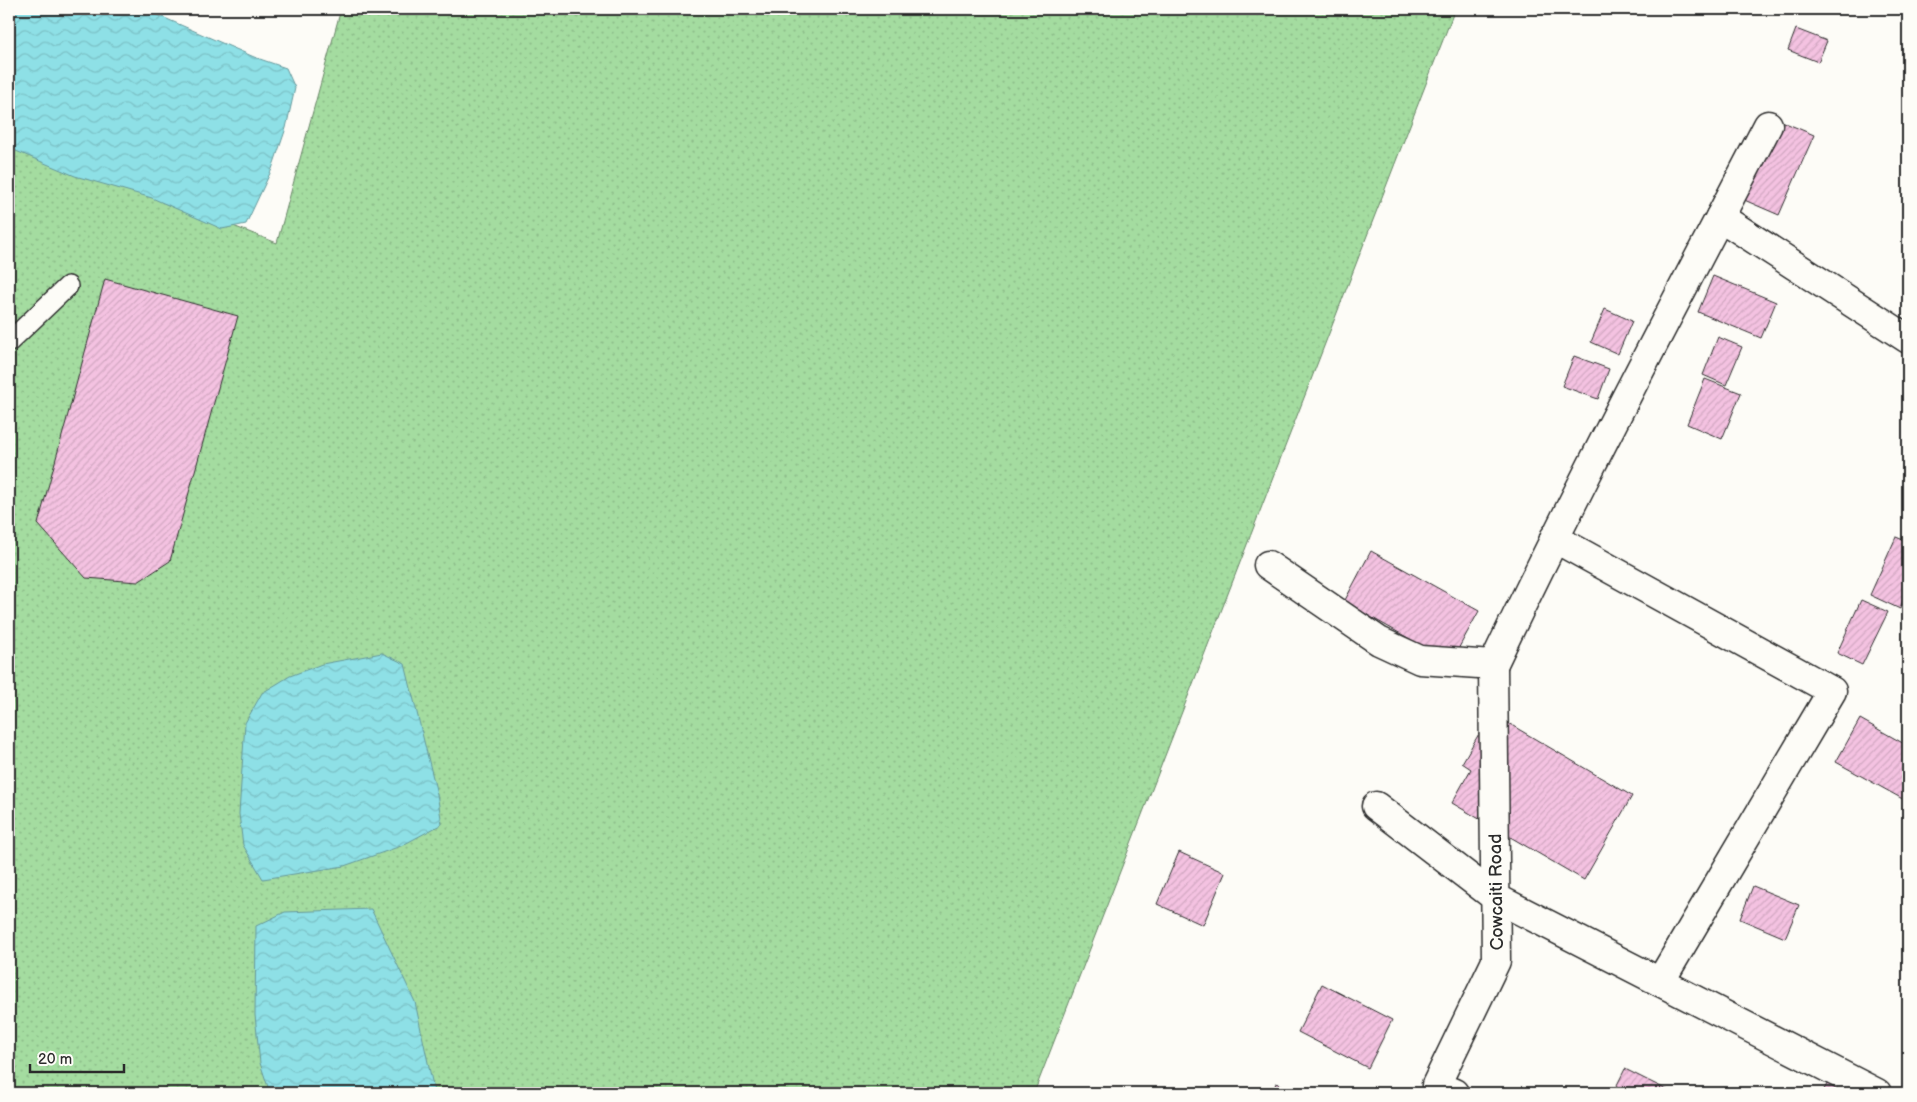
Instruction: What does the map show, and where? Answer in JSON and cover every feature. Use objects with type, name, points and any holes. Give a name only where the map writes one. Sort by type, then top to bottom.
[{"type":"street","points":[[1268,565],[1379,641],[1420,660],[1493,665],[1629,388],[1768,125]]},
{"type":"street","points":[[1720,217],[1908,339]]},
{"type":"street","points":[[1554,538],[1832,691],[1660,982]]},
{"type":"street","name":"Cowcaiti Road","points":[[1454,1093],[1436,1085],[1496,960],[1493,665]]},
{"type":"street","points":[[1376,806],[1496,898],[1877,1093]]},
{"type":"lane","points":[[9,342],[68,286]]},
{"type":"green space","points":[[341,9],[1455,9],[1034,1093],[9,1093],[9,139],[277,243]]},
{"type":"water","points":[[9,9],[144,9],[254,57],[286,68],[295,88],[286,128],[272,169],[246,224],[222,229],[152,198],[75,176],[9,148]]},
{"type":"water","points":[[382,653],[405,664],[437,794],[442,824],[401,846],[344,866],[263,879],[243,845],[239,814],[245,723],[262,693],[290,676],[322,664]]},
{"type":"water","points":[[371,909],[415,1002],[434,1093],[270,1093],[260,1063],[255,1015],[256,926],[285,912]]},
{"type":"building","points":[[1796,29],[1827,41],[1818,62],[1788,50]]},
{"type":"building","points":[[1776,119],[1814,135],[1779,215],[1742,199]]},
{"type":"building","points":[[1713,276],[1776,302],[1761,338],[1698,312]]},
{"type":"building","points":[[105,279],[238,316],[170,561],[138,582],[86,578],[38,524]]},
{"type":"building","points":[[1605,309],[1632,321],[1618,354],[1591,342]]},
{"type":"building","points":[[1718,337],[1742,347],[1726,385],[1703,375]]},
{"type":"building","points":[[1574,356],[1609,369],[1598,399],[1562,386]]},
{"type":"building","points":[[1705,379],[1741,393],[1722,439],[1687,424]]},
{"type":"building","points":[[1896,537],[1908,542],[1908,589],[1900,609],[1870,595]]},
{"type":"building","points":[[1371,551],[1479,611],[1451,662],[1344,602]]},
{"type":"building","points":[[1861,600],[1888,612],[1862,665],[1837,653]]},
{"type":"building","points":[[1491,713],[1632,796],[1584,880],[1452,803],[1471,769],[1462,763]]},
{"type":"building","points":[[1860,719],[1908,746],[1908,802],[1836,762]]},
{"type":"building","points":[[1179,852],[1225,873],[1203,925],[1157,904]]},
{"type":"building","points":[[1753,886],[1799,905],[1785,938],[1740,919]]},
{"type":"building","points":[[1322,984],[1392,1020],[1368,1068],[1298,1032]]},
{"type":"building","points":[[1625,1069],[1673,1093],[1613,1093]]},
{"type":"building","points":[[1830,1079],[1855,1093],[1822,1093]]},
{"type":"building","points":[[1276,1083],[1301,1093],[1272,1093]]}]
